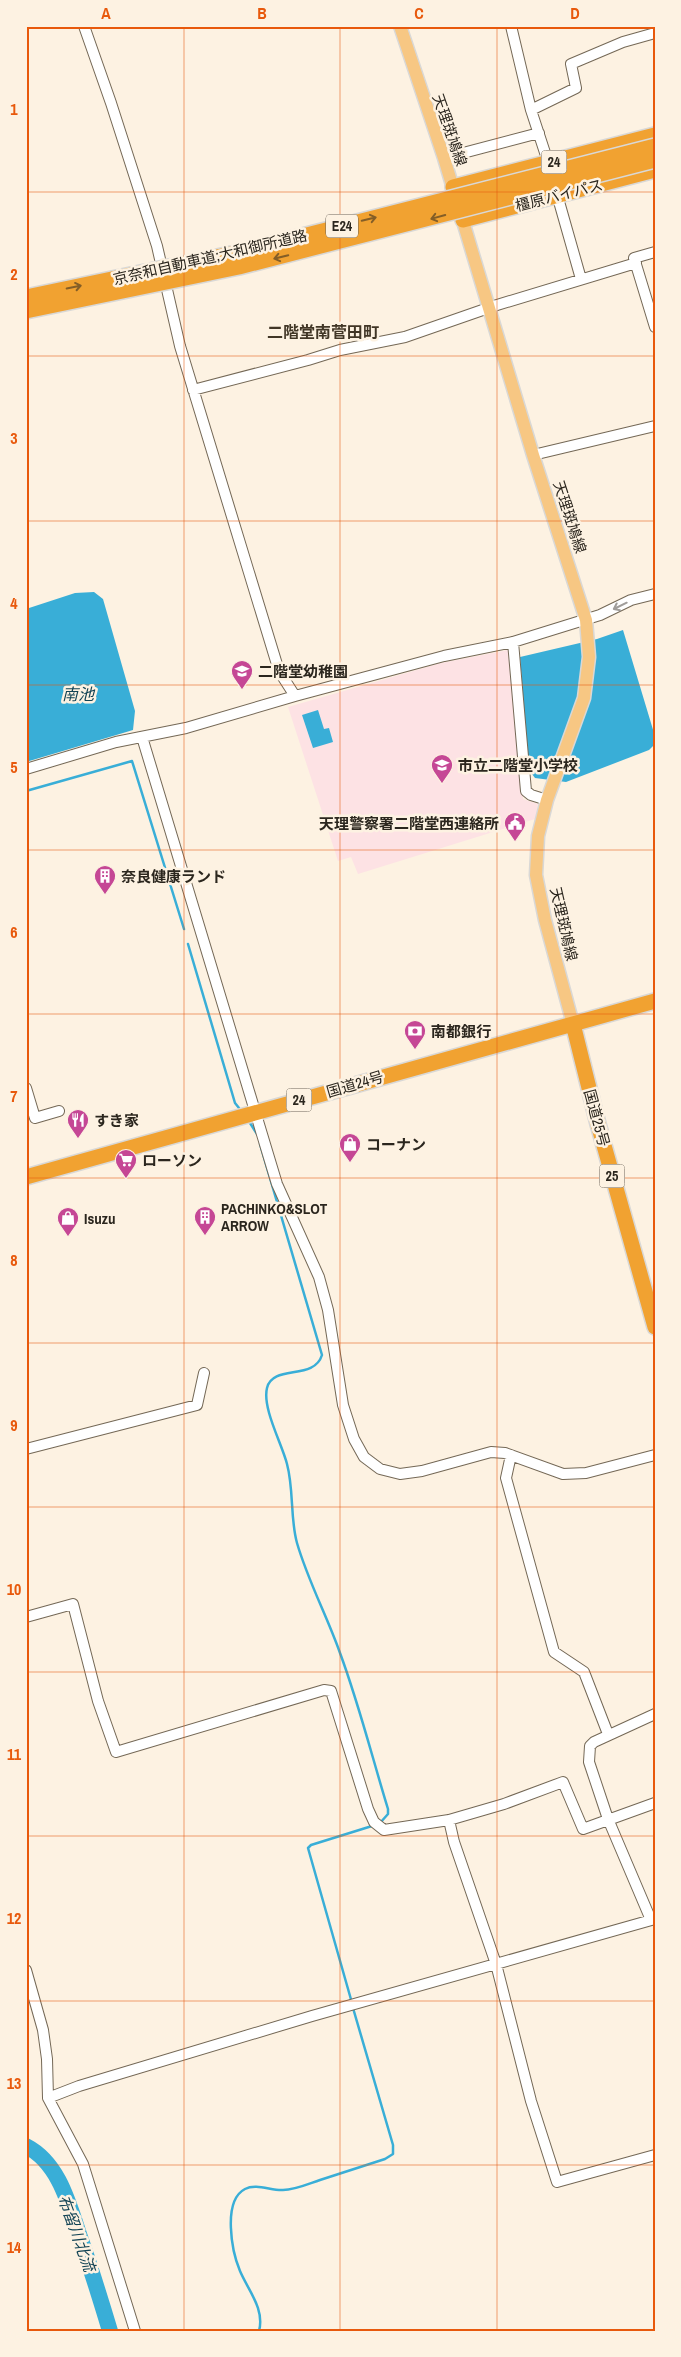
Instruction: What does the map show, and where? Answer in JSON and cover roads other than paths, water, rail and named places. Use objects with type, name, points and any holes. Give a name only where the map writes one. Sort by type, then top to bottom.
[{"type":"highway","name":"24","points":[[453,187],[655,136]]},
{"type":"highway","name":"京奈和自動車道;大和御所道路","points":[[26,297],[236,253],[655,146]]},
{"type":"highway","name":"京奈和自動車道;大和御所道路","points":[[26,311],[239,267],[655,160]]},
{"type":"highway","name":"橿原バイパス","points":[[463,220],[655,170]]},
{"type":"highway","name":"国道24号","points":[[26,1177],[655,1000]]},
{"type":"highway","name":"国道25号","points":[[573,1024],[598,1124],[655,1327]]},
{"type":"main road","name":"天理斑鳩線","points":[[400,26],[444,158],[533,455],[586,620],[588,674],[584,698],[549,794],[538,836],[536,875],[545,920],[573,1024]]},
{"type":"street","points":[[84,26],[157,246],[180,346],[279,671],[295,696]]},
{"type":"street","points":[[511,26],[532,110],[581,279]]},
{"type":"street","points":[[532,110],[576,88],[571,64],[623,42],[655,33]]},
{"type":"street","points":[[444,158],[539,133]]},
{"type":"street","points":[[655,252],[634,258],[655,327]]},
{"type":"street","points":[[194,390],[340,350],[405,337],[490,308],[636,263]]},
{"type":"street","points":[[533,455],[655,426]]},
{"type":"street","points":[[26,769],[116,742],[186,728],[295,696],[444,656],[512,642],[586,620],[631,600],[655,594]]},
{"type":"street","points":[[512,642],[526,791],[532,795],[549,794]]},
{"type":"street","points":[[142,737],[277,1184],[319,1277],[328,1310],[344,1405],[354,1439],[364,1457],[380,1469],[400,1474],[422,1471],[491,1452],[511,1455],[563,1474],[586,1474],[655,1456]]},
{"type":"street","points":[[26,1088],[35,1118],[59,1111]]},
{"type":"street","points":[[26,1449],[197,1405],[204,1373]]},
{"type":"street","points":[[511,1455],[506,1478],[554,1652],[584,1672],[608,1734]]},
{"type":"street","points":[[26,1617],[73,1604],[98,1701],[116,1752],[324,1690],[331,1691],[368,1809],[377,1827],[389,1830],[449,1820],[504,1804],[563,1782],[583,1829],[655,1803]]},
{"type":"street","points":[[48,2098],[312,2016],[653,1919],[608,1819],[589,1762],[590,1746],[608,1734],[655,1714]]},
{"type":"street","points":[[449,1820],[454,1842],[496,1964],[531,2101],[556,2182],[655,2155]]},
{"type":"street","points":[[26,1970],[43,2030],[47,2059],[48,2098],[83,2164],[135,2331]]},
{"type":"water","name":"南池","points":[[94,592],[103,599],[135,711],[133,730],[26,762],[26,609],[75,593]]},
{"type":"water","points":[[623,630],[654,733],[655,744],[649,750],[566,782],[535,778],[529,770],[520,657],[597,639]]},
{"type":"water","points":[[318,710],[324,729],[329,728],[333,742],[313,748],[302,715]]},
{"type":"waterway","points":[[26,791],[132,761],[184,929]]},
{"type":"waterway","points":[[188,944],[235,1103],[239,1108]]},
{"type":"waterway","points":[[250,1123],[257,1134]]},
{"type":"waterway","points":[[260,1144],[322,1355],[318,1363],[311,1368],[277,1376],[271,1381],[267,1388],[267,1406],[289,1474],[293,1524],[297,1543],[347,1672],[388,1809],[388,1814],[380,1823]]},
{"type":"waterway","points":[[352,2003],[308,1848],[311,1845],[372,1826]]},
{"type":"waterway","points":[[259,2331],[260,2315],[258,2307],[240,2271],[232,2240],[231,2215],[233,2204],[238,2195],[249,2187],[279,2190],[297,2188],[385,2159],[393,2154],[393,2145],[353,2008]]},
{"type":"waterway","name":"布留川北流","points":[[26,2146],[48,2164],[63,2188],[110,2331]]},
{"type":"place","name":"二階堂幼稚園","points":[[242,690]]},
{"type":"place","name":"市立二階堂小学校","points":[[442,784]]},
{"type":"place","name":"天理警察署二階堂西連絡所","points":[[515,842]]},
{"type":"place","name":"奈良健康ランド","points":[[105,895]]},
{"type":"place","name":"南都銀行","points":[[415,1050]]},
{"type":"place","name":"すき家","points":[[78,1139]]},
{"type":"place","name":"コーナン","points":[[350,1163]]},
{"type":"place","name":"ローソン","points":[[126,1179]]},
{"type":"place","name":"PACHINKO&SLOT ARROW","points":[[205,1236]]},
{"type":"place","name":"Isuzu","points":[[68,1237]]},
{"type":"district","name":"二階堂南菅田町","points":[[323,332]]}]
